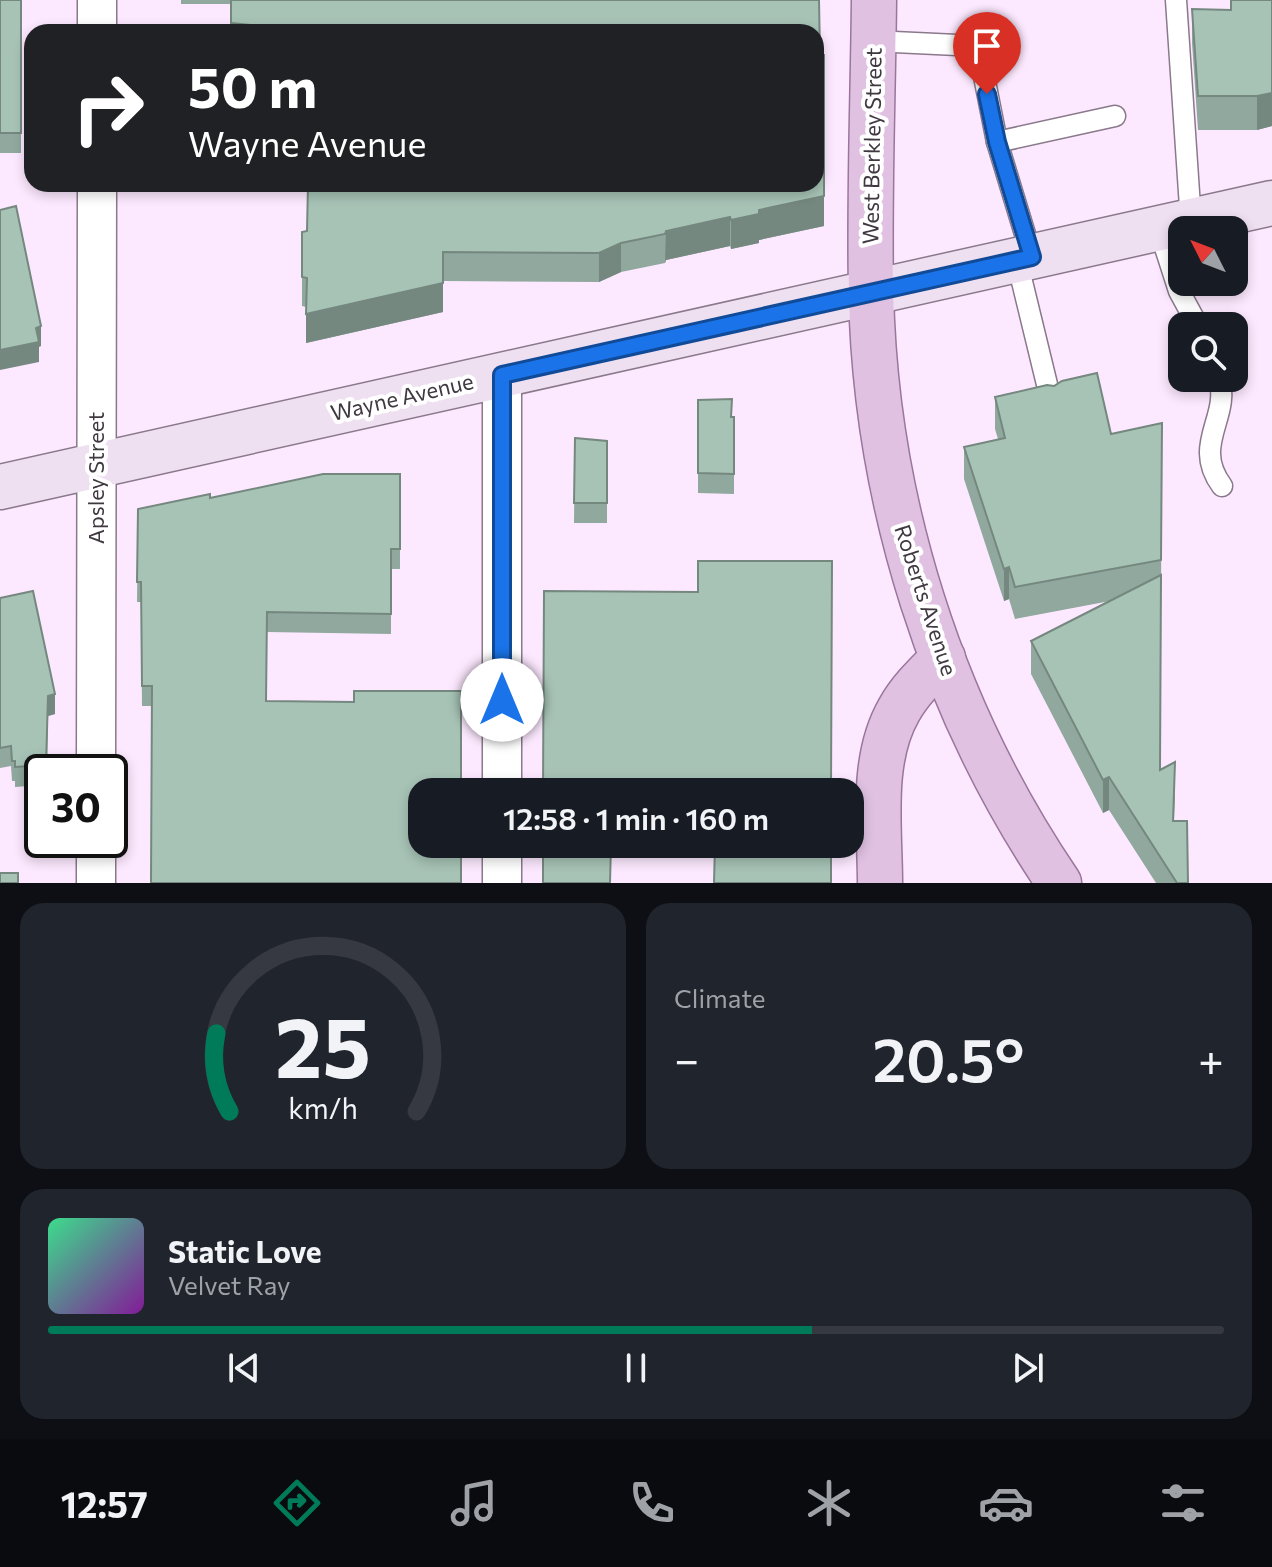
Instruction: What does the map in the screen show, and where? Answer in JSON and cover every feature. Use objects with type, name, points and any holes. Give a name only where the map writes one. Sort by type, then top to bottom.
[{"type":"main road","name":"West Berkley Street","points":[[871,293],[874,21]]},
{"type":"main road","name":"Wayne Avenue","points":[[1215,216],[1272,203]]},
{"type":"main road","name":"Wayne Avenue","points":[[0,487],[1168,227]]},
{"type":"main road","name":"Roberts Avenue","points":[[871,293],[890,480],[917,585],[943,658],[985,755],[1023,827],[1059,883]]},
{"type":"main road","points":[[880,883],[880,779],[885,746],[897,712],[915,687],[943,658]]},
{"type":"street","points":[[97,0],[97,24]]},
{"type":"street","name":"Apsley Street","points":[[96,754],[97,192]]},
{"type":"street","points":[[502,375],[502,778]]},
{"type":"street","points":[[96,858],[96,883]]},
{"type":"street","points":[[502,858],[502,883]]},
{"type":"lane","points":[[1175,216],[1176,0]]},
{"type":"lane","points":[[874,21],[978,46],[1025,259],[1052,405]]},
{"type":"lane","points":[[997,142],[1115,116]]},
{"type":"lane","points":[[1220,392],[1218,415],[1209,446],[1212,473],[1222,486]]},
{"type":"building","points":[[0,0],[21,0],[21,133],[0,133]]},
{"type":"building","points":[[231,0],[819,0],[819,24],[231,23]]},
{"type":"building","points":[[1231,0],[1272,0],[1272,93],[1198,96],[1192,9],[1231,10]]},
{"type":"building","points":[[308,192],[824,192],[824,196],[759,210],[759,214],[666,231],[665,234],[621,243],[599,253],[443,252],[443,283],[306,314],[307,278],[302,277],[302,232],[307,231]]},
{"type":"building","points":[[16,206],[41,326],[36,328],[39,342],[0,350],[0,210]]},
{"type":"building","points":[[1097,373],[1111,434],[1162,423],[1161,560],[1015,587],[1009,567],[1004,569],[964,447],[1005,438],[995,397],[1054,386],[1062,381]]},
{"type":"building","points":[[732,399],[734,474],[698,473],[698,400]]},
{"type":"building","points":[[575,438],[607,441],[607,503],[574,503]]},
{"type":"building","points":[[323,474],[400,474],[400,549],[391,549],[391,614],[267,612],[266,701],[354,702],[354,691],[461,691],[461,778],[408,778],[408,858],[461,858],[461,883],[151,883],[152,686],[142,686],[141,582],[137,582],[138,509],[210,494],[210,498]]},
{"type":"building","points":[[698,561],[832,561],[831,778],[543,778],[544,591],[698,592]]},
{"type":"building","points":[[1161,575],[1160,770],[1175,762],[1173,821],[1187,821],[1188,883],[1177,883],[1109,777],[1103,780],[1031,641]]},
{"type":"building","points":[[33,591],[55,694],[48,696],[46,754],[24,754],[24,766],[15,767],[11,746],[0,748],[0,598]]},
{"type":"building","points":[[543,858],[611,858],[610,883],[543,883]]},
{"type":"building","points":[[715,858],[831,858],[831,883],[714,883]]},
{"type":"building","points":[[0,873],[18,873],[18,883],[0,883]]},
{"type":"route","points":[[502,700],[502,375],[1032,257],[997,142],[987,94]]}]
